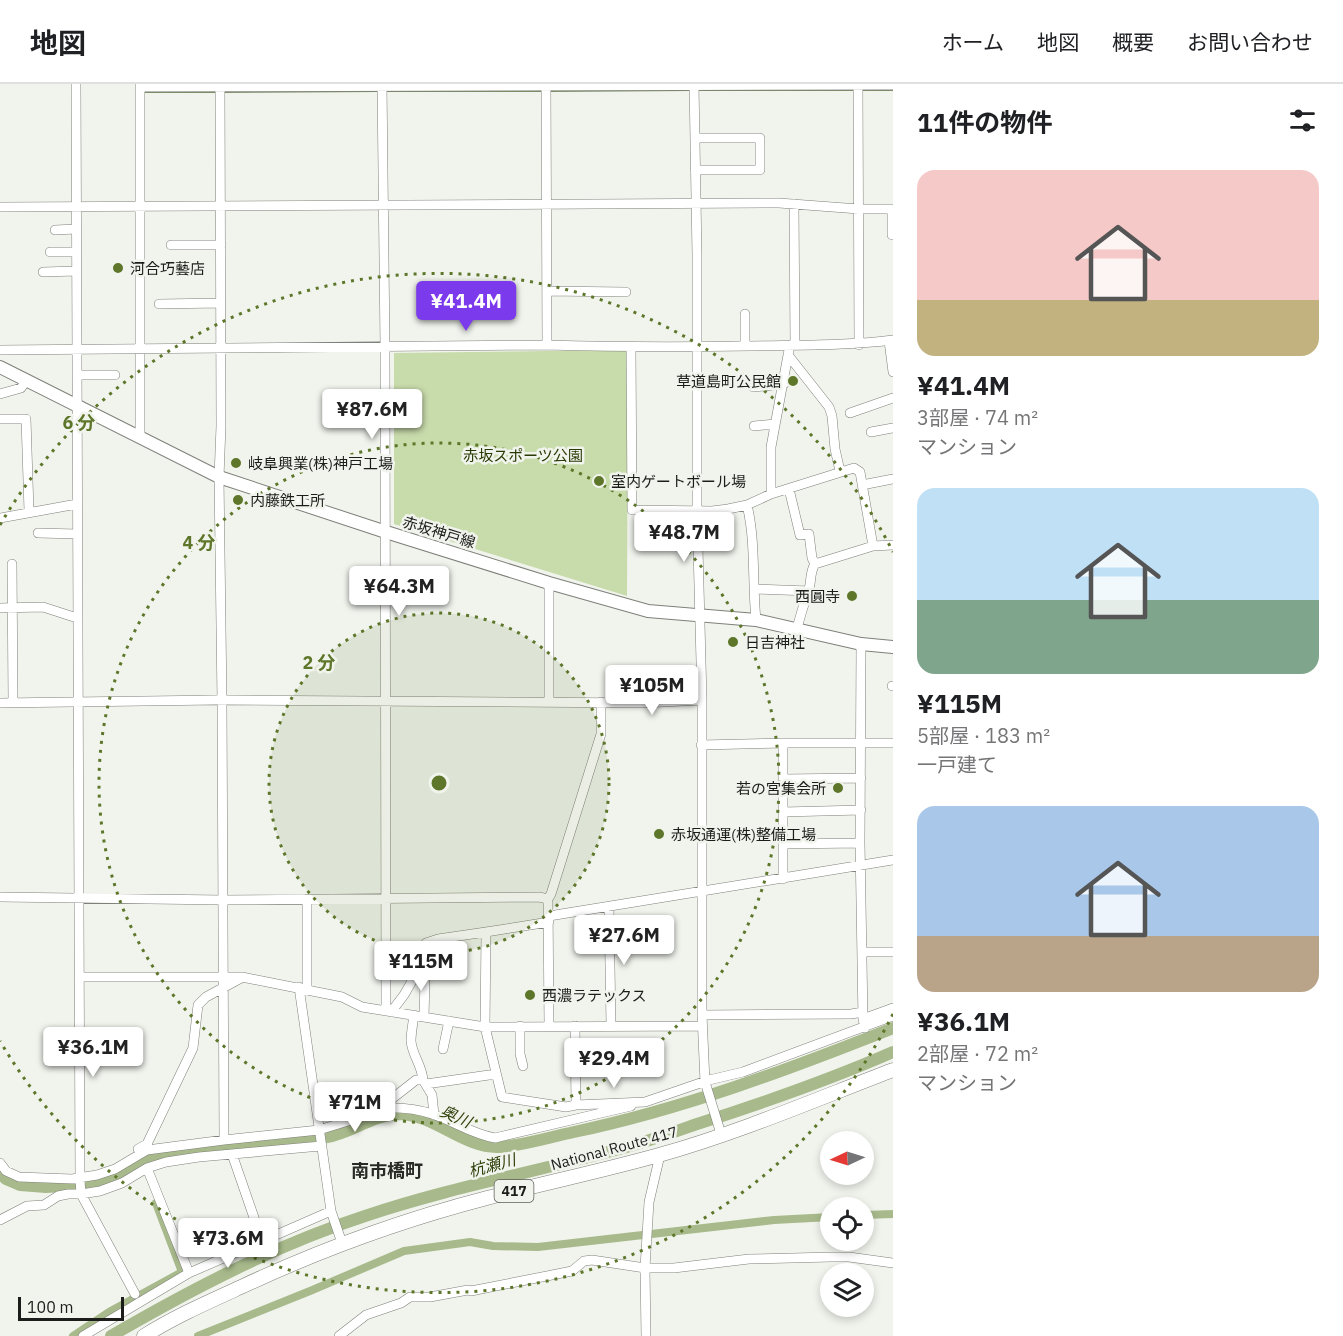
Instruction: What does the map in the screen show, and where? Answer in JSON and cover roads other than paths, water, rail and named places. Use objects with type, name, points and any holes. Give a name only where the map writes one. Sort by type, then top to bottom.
[{"type":"highway","name":"National Route 417","points":[[144,1336],[210,1300],[342,1241],[486,1198],[660,1155],[720,1131],[893,1070]]},
{"type":"main road","name":"赤坂神戸線","points":[[0,367],[219,477],[386,532],[648,611],[756,620],[861,644],[893,647]]},
{"type":"street","points":[[76,84],[80,1179],[81,1194],[135,1294]]},
{"type":"street","points":[[140,438],[140,86],[858,88],[893,85]]},
{"type":"street","points":[[220,88],[221,437],[219,477],[224,1140]]},
{"type":"street","points":[[382,88],[389,1011]]},
{"type":"street","points":[[546,88],[548,345]]},
{"type":"street","points":[[695,88],[697,510],[702,700],[702,1026],[708,1095],[720,1131]]},
{"type":"street","points":[[858,88],[859,345]]},
{"type":"street","points":[[695,138],[760,138],[760,170],[695,170]]},
{"type":"street","points":[[0,207],[794,204],[892,209],[892,235]]},
{"type":"street","points":[[771,495],[771,447],[791,349],[794,204]]},
{"type":"street","points":[[55,230],[76,229]]},
{"type":"street","points":[[171,245],[220,245]]},
{"type":"street","points":[[50,252],[76,252]]},
{"type":"street","points":[[43,272],[76,271]]},
{"type":"street","points":[[548,291],[626,292]]},
{"type":"street","points":[[159,304],[220,303]]},
{"type":"street","points":[[745,314],[745,346]]},
{"type":"street","points":[[0,350],[548,345],[745,346],[791,349],[859,345],[891,340],[893,372]]},
{"type":"street","points":[[631,347],[632,510],[712,512],[747,505],[854,468],[860,472],[873,546]]},
{"type":"street","points":[[791,349],[829,407],[840,471]]},
{"type":"street","points":[[77,375],[115,375]]},
{"type":"street","points":[[0,394],[21,387],[26,381]]},
{"type":"street","points":[[753,387],[784,384]]},
{"type":"street","points":[[850,413],[893,398]]},
{"type":"street","points":[[0,419],[26,420],[29,511]]},
{"type":"street","points":[[754,426],[775,424]]},
{"type":"street","points":[[871,432],[893,428]]},
{"type":"street","points":[[862,485],[893,479]]},
{"type":"street","points":[[789,489],[800,535],[809,534],[815,564]]},
{"type":"street","points":[[0,518],[77,504]]},
{"type":"street","points":[[747,505],[754,558],[753,589],[756,620]]},
{"type":"street","points":[[38,534],[77,534]]},
{"type":"street","points":[[797,629],[804,600],[809,591],[811,571],[815,564],[873,546],[893,545]]},
{"type":"street","points":[[12,564],[13,703]]},
{"type":"street","points":[[549,583],[549,702]]},
{"type":"street","points":[[753,589],[809,591]]},
{"type":"street","points":[[0,608],[43,607],[77,618]]},
{"type":"street","points":[[861,644],[860,843],[864,1019]]},
{"type":"street","points":[[0,703],[222,701],[643,703],[702,700]]},
{"type":"street","points":[[549,1026],[548,899],[601,734],[601,702]]},
{"type":"street","points":[[783,743],[783,879]]},
{"type":"street","points":[[701,746],[893,743]]},
{"type":"street","points":[[783,778],[861,778]]},
{"type":"street","points":[[783,812],[861,810]]},
{"type":"street","points":[[783,844],[860,843]]},
{"type":"street","points":[[434,1115],[432,1095],[411,1042],[419,1016],[426,943],[609,907],[893,860]]},
{"type":"street","points":[[0,897],[223,900],[539,897],[548,899]]},
{"type":"street","points":[[307,899],[303,988],[331,1213],[342,1241]]},
{"type":"street","points":[[609,907],[611,1025]]},
{"type":"street","points":[[486,932],[485,1027],[502,1097],[566,1107],[708,1095],[743,1072],[893,1008]]},
{"type":"street","points":[[610,937],[644,938]]},
{"type":"street","points":[[862,952],[893,952]]},
{"type":"street","points":[[389,1011],[404,995],[426,957]]},
{"type":"street","points":[[79,977],[242,977],[342,997],[362,1007],[485,1027],[702,1026]]},
{"type":"street","points":[[136,1156],[136,1150],[147,1144],[193,1048],[198,1005],[206,997],[242,977]]},
{"type":"street","points":[[702,1015],[851,1014],[864,1019],[893,1016]]},
{"type":"street","points":[[443,1049],[449,1021]]},
{"type":"street","points":[[520,1026],[520,1054],[523,1066]]},
{"type":"street","points":[[575,1026],[576,1105]]},
{"type":"street","points":[[0,1163],[6,1171],[20,1177],[80,1179],[115,1168],[147,1150],[319,1131],[380,1108],[416,1080],[425,1082],[496,1074]]},
{"type":"street","points":[[380,1108],[403,1107],[434,1115],[480,1135],[495,1138],[585,1119],[645,1102]]},
{"type":"street","points":[[0,1220],[27,1206],[44,1205],[58,1196],[100,1191],[122,1183],[147,1168],[166,1162],[321,1146]]},
{"type":"street","points":[[232,1154],[259,1232]]},
{"type":"street","points":[[646,1336],[645,1268],[649,1202],[660,1155]]},
{"type":"street","points":[[147,1168],[189,1273]]},
{"type":"street","points":[[83,1336],[189,1273],[228,1254],[331,1213]]},
{"type":"street","points":[[339,1336],[366,1315],[401,1303],[410,1297],[430,1297],[471,1291],[572,1271],[584,1261],[592,1260],[645,1268],[674,1268],[749,1259],[832,1257],[893,1263]]},
{"type":"waterway","points":[[549,91],[690,90]]},
{"type":"waterway","points":[[696,90],[855,90]]},
{"type":"waterway","points":[[861,90],[893,90]]},
{"type":"waterway","points":[[222,92],[378,91]]},
{"type":"waterway","points":[[384,91],[543,91]]},
{"type":"waterway","points":[[144,92],[216,92]]},
{"type":"waterway","name":"奥川","points":[[0,1173],[6,1179],[20,1185],[46,1187],[99,1184],[151,1158],[173,1152],[327,1137],[381,1117],[400,1114],[425,1120],[485,1146],[517,1145],[615,1123],[696,1100],[776,1073],[893,1028]]},
{"type":"waterway","name":"杭瀬川","points":[[111,1336],[235,1269],[299,1240],[365,1216],[428,1197],[649,1140],[796,1091],[893,1052]]},
{"type":"waterway","points":[[73,1336],[109,1312],[182,1272],[156,1203]]},
{"type":"waterway","points":[[874,1215],[893,1214]]},
{"type":"waterway","points":[[198,1336],[404,1251],[470,1242],[493,1246],[538,1247],[774,1220],[820,1218]]},
{"type":"place","name":"河合巧藝店","points":[[118,268]]},
{"type":"place","name":"草道島町公民館","points":[[793,381]]},
{"type":"place","name":"岐阜興業(株)神戸工場","points":[[236,463]]},
{"type":"place","name":"室内ゲートボール場","points":[[599,481]]},
{"type":"place","name":"内藤鉄工所","points":[[238,500]]},
{"type":"place","name":"西圓寺","points":[[852,596]]},
{"type":"place","name":"日吉神社","points":[[733,642]]},
{"type":"place","name":"若の宮集会所","points":[[838,788]]},
{"type":"place","name":"赤坂通運(株)整備工場","points":[[659,834]]},
{"type":"place","name":"西濃ラテックス","points":[[530,995]]},
{"type":"district","name":"南市橋町","points":[[387,1170]]},
{"type":"park label","name":"赤坂スポーツ公園","points":[[523,455]]}]
